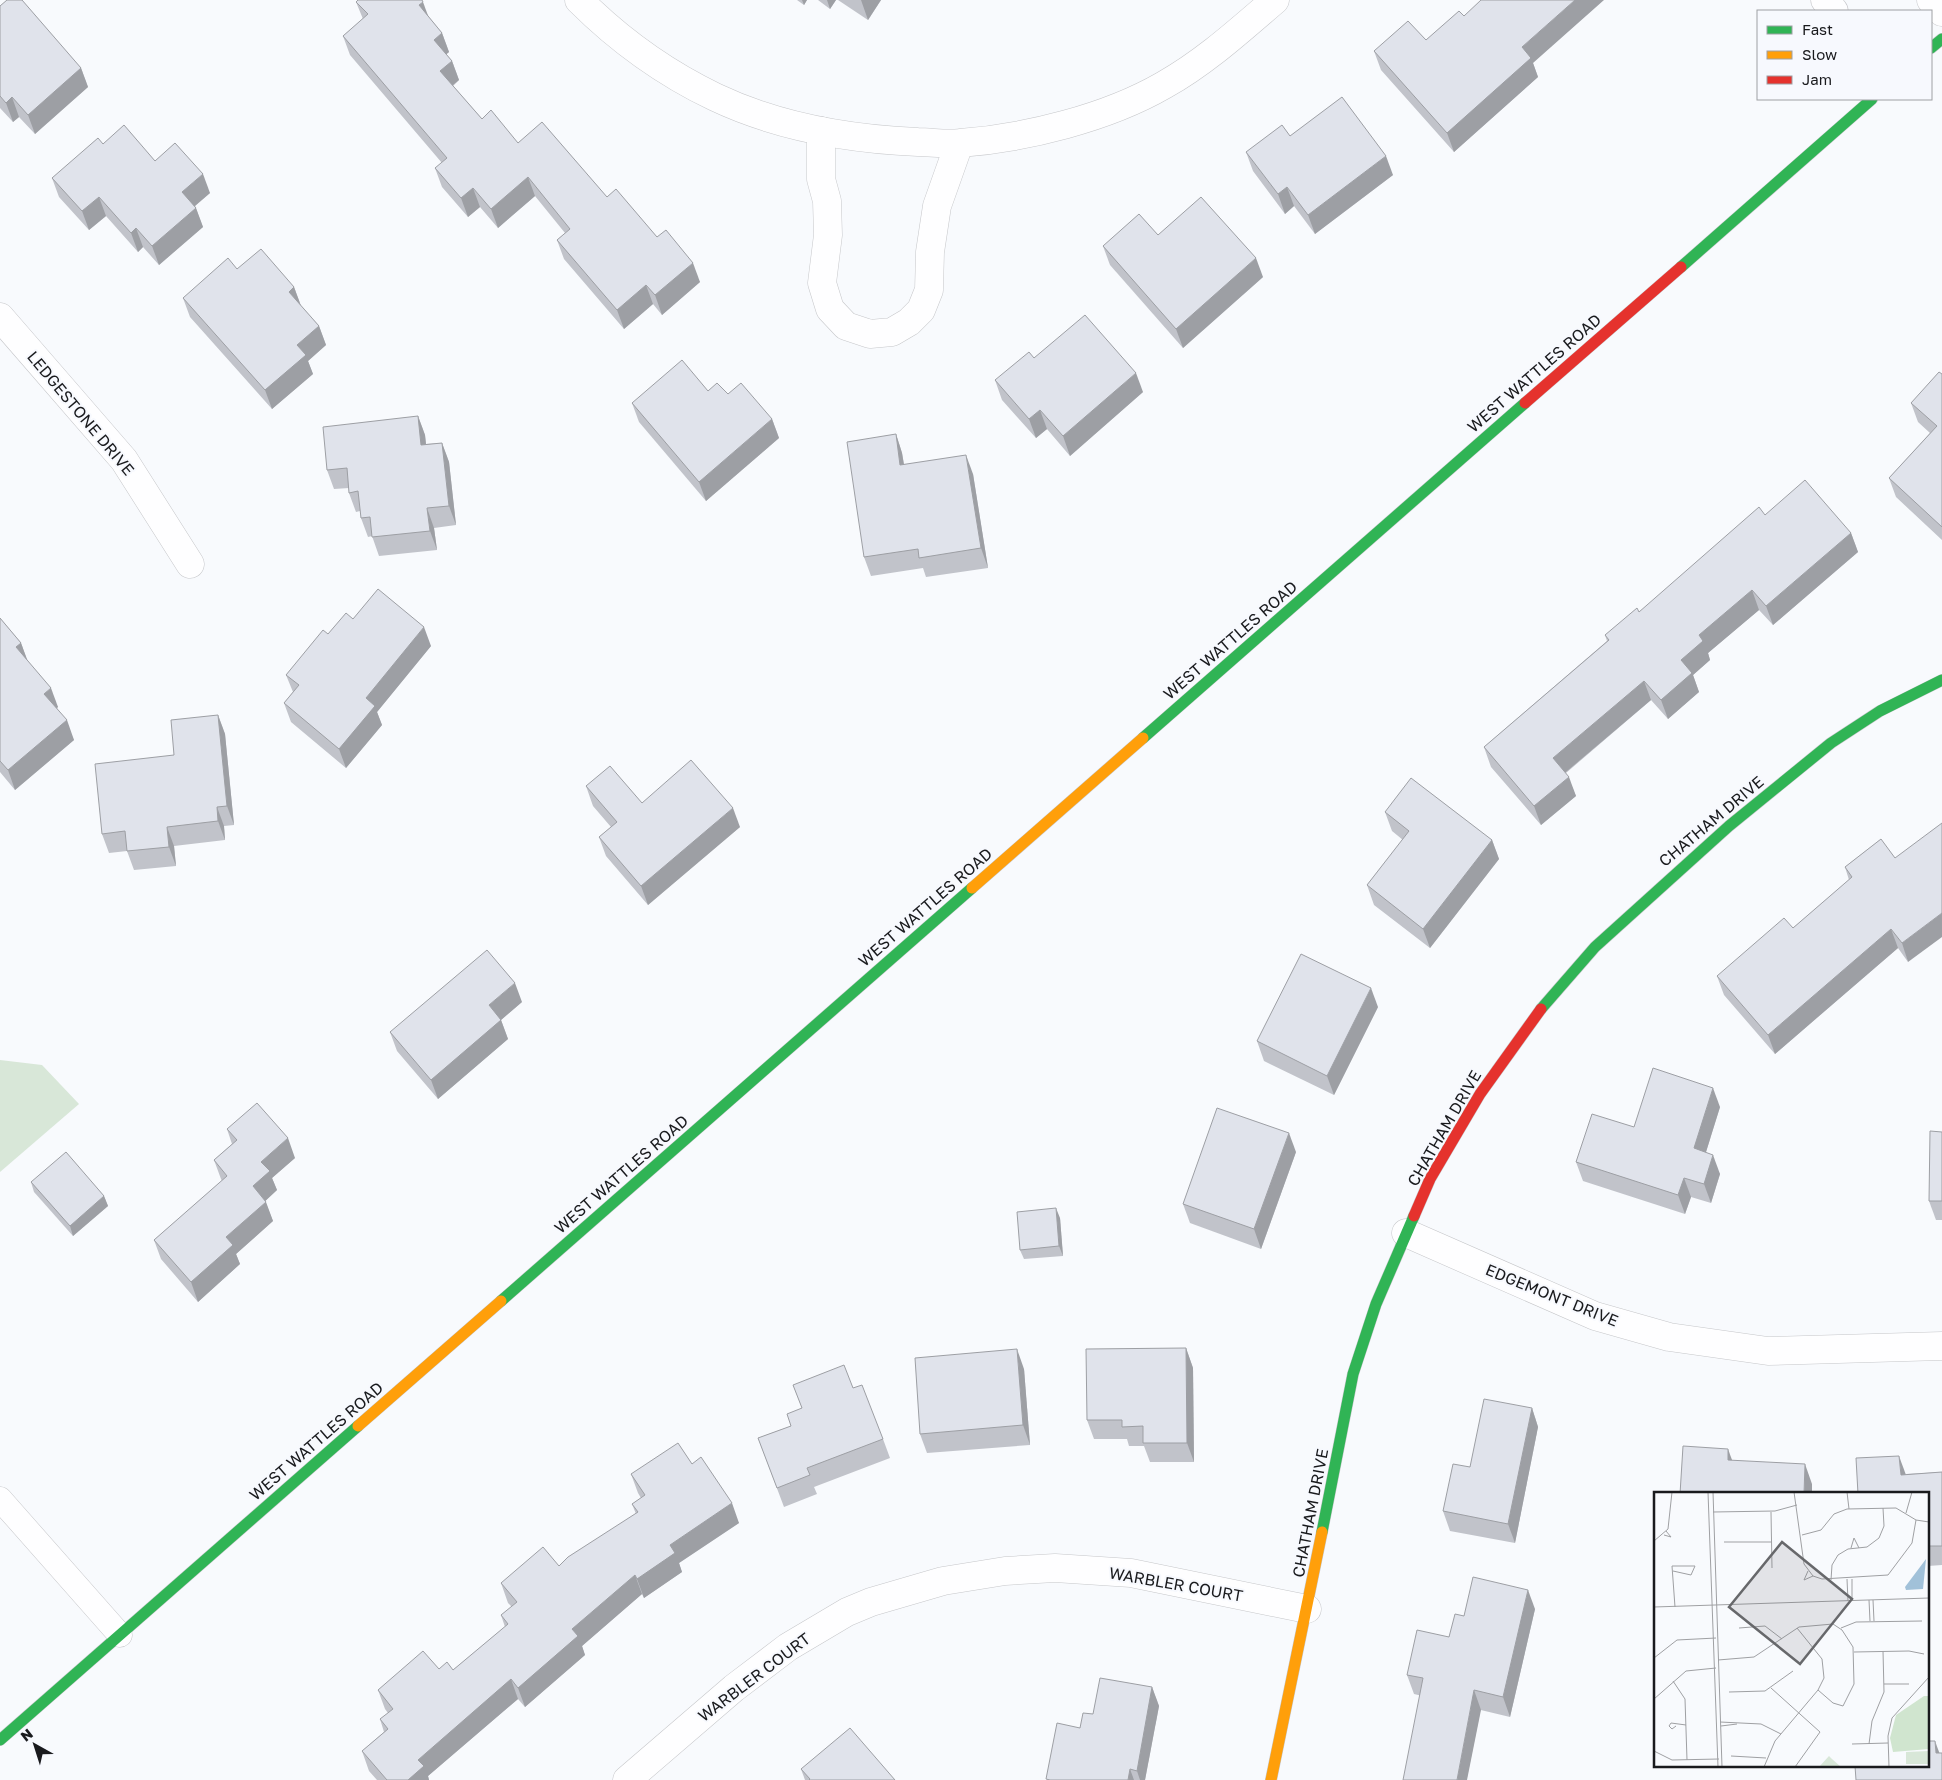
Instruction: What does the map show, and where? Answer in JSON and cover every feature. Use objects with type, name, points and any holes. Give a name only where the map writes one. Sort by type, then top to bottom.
[{"type":"street","points":[[579,0],[619,36],[664,69],[715,97],[770,119],[821,131],[874,140],[960,144],[1040,132],[1109,110],[1164,85],[1213,53],[1275,0]]},
{"type":"street","points":[[1825,0],[1833,10]]},
{"type":"street","points":[[1931,0],[1942,12]]},
{"type":"street","points":[[1932,47],[1942,39]]},
{"type":"street","name":"WEST WATTLES ROAD","points":[[0,1740],[1871,100]]},
{"type":"street","points":[[821,131],[821,179],[827,201],[828,235],[822,284],[830,309],[840,320],[846,326],[870,334],[892,332],[909,322],[921,310],[930,290],[930,252],[937,206],[960,144]]},
{"type":"street","name":"LEDGESTONE DRIVE","points":[[0,317],[124,460],[190,564]]},
{"type":"street","name":"CHATHAM DRIVE","points":[[1271,1780],[1307,1610],[1353,1374],[1376,1304],[1430,1179],[1480,1094],[1534,1017],[1595,948],[1651,895],[1729,826],[1831,744],[1880,711],[1942,680]]},
{"type":"street","name":"EDGEMONT DRIVE","points":[[1406,1233],[1595,1316],[1669,1337],[1768,1351],[1942,1346]]},
{"type":"street","name":"WARBLER COURT","points":[[627,1780],[734,1688],[788,1647],[847,1612],[871,1602],[943,1581],[1005,1572],[1055,1568],[1131,1572],[1307,1610]]},
{"type":"lane","points":[[0,1499],[120,1635]]},
{"type":"green space","points":[[0,1060],[42,1065],[79,1104],[0,1172]]},
{"type":"building","points":[[7,0],[22,0],[81,68],[28,115],[12,97],[6,103],[0,96],[0,6]]},
{"type":"building","points":[[358,0],[422,0],[423,2],[419,5],[442,33],[434,40],[452,61],[440,71],[482,119],[491,110],[518,143],[542,122],[607,197],[616,189],[657,237],[666,230],[693,263],[655,295],[646,285],[617,310],[557,240],[570,229],[528,177],[491,209],[473,188],[461,198],[435,168],[447,158],[343,36],[368,14],[356,2]]},
{"type":"building","points":[[1481,0],[1575,0],[1522,47],[1531,58],[1447,133],[1374,51],[1408,21],[1426,40],[1459,11],[1464,16]]},
{"type":"building","points":[[1342,97],[1386,156],[1308,215],[1287,187],[1278,194],[1246,152],[1282,125],[1290,136]]},
{"type":"building","points":[[124,125],[155,161],[175,143],[203,174],[182,192],[196,208],[152,246],[136,228],[131,233],[99,197],[82,211],[52,178],[98,138],[103,144]]},
{"type":"building","points":[[1201,197],[1256,258],[1176,329],[1103,246],[1139,214],[1158,235]]},
{"type":"building","points":[[261,249],[294,287],[289,292],[319,326],[297,345],[306,355],[265,390],[183,298],[228,258],[237,269]]},
{"type":"building","points":[[1085,315],[1136,373],[1063,436],[1040,410],[1029,419],[995,380],[1029,352],[1034,358]]},
{"type":"building","points":[[682,360],[708,391],[717,383],[728,394],[741,383],[772,419],[699,482],[632,403]]},
{"type":"building","points":[[1939,372],[1942,374],[1942,527],[1889,478],[1937,426],[1911,403]]},
{"type":"building","points":[[418,416],[421,445],[442,443],[449,506],[427,508],[430,531],[372,537],[370,517],[361,518],[358,491],[349,493],[347,468],[327,470],[323,427]]},
{"type":"building","points":[[896,434],[900,465],[966,455],[981,548],[919,558],[918,549],[864,557],[847,442]]},
{"type":"building","points":[[1805,480],[1851,533],[1766,606],[1752,590],[1699,635],[1703,641],[1681,660],[1692,673],[1661,700],[1644,681],[1553,758],[1569,777],[1534,806],[1484,747],[1609,640],[1605,635],[1637,608],[1639,612],[1759,507],[1765,515]]},
{"type":"building","points":[[378,589],[424,627],[366,698],[375,706],[339,749],[284,703],[299,685],[286,675],[323,630],[328,634],[346,613],[353,619]]},
{"type":"building","points":[[0,618],[21,643],[16,647],[51,688],[44,694],[67,720],[8,770],[0,761]]},
{"type":"building","points":[[218,715],[227,806],[217,807],[218,821],[167,827],[169,847],[127,851],[125,831],[102,834],[95,764],[174,755],[171,720]]},
{"type":"building","points":[[691,760],[733,808],[641,886],[599,837],[617,822],[586,786],[610,766],[642,803]]},
{"type":"building","points":[[1411,778],[1492,840],[1423,929],[1367,885],[1409,831],[1385,812]]},
{"type":"building","points":[[1942,823],[1942,913],[1902,943],[1891,929],[1768,1035],[1717,976],[1784,918],[1793,928],[1852,877],[1845,867],[1881,839],[1895,858]]},
{"type":"building","points":[[487,950],[515,983],[489,1005],[501,1020],[431,1080],[390,1032]]},
{"type":"building","points":[[1301,954],[1371,988],[1327,1076],[1257,1041]]},
{"type":"building","points":[[1653,1068],[1713,1088],[1694,1148],[1713,1155],[1704,1184],[1684,1178],[1678,1195],[1576,1162],[1592,1114],[1634,1127]]},
{"type":"building","points":[[257,1103],[288,1138],[261,1162],[270,1171],[253,1186],[266,1202],[226,1237],[233,1245],[191,1282],[154,1240],[227,1176],[214,1160],[237,1140],[227,1129]]},
{"type":"building","points":[[1217,1108],[1289,1133],[1254,1229],[1183,1204]]},
{"type":"building","points":[[1930,1131],[1942,1132],[1942,1201],[1929,1201]]},
{"type":"building","points":[[66,1152],[104,1196],[70,1226],[31,1182]]},
{"type":"building","points":[[1056,1208],[1059,1246],[1020,1250],[1017,1212]]},
{"type":"building","points":[[1186,1348],[1187,1443],[1143,1443],[1143,1426],[1122,1427],[1122,1420],[1087,1420],[1086,1349]]},
{"type":"building","points":[[1017,1349],[1023,1425],[920,1434],[915,1358]]},
{"type":"building","points":[[844,1365],[853,1388],[862,1385],[883,1439],[807,1468],[810,1475],[777,1488],[758,1438],[791,1426],[787,1414],[802,1408],[793,1385]]},
{"type":"building","points":[[1484,1399],[1532,1408],[1508,1524],[1443,1511],[1453,1464],[1470,1467]]},
{"type":"building","points":[[678,1443],[692,1464],[701,1457],[732,1503],[670,1545],[675,1553],[637,1579],[635,1575],[572,1629],[578,1636],[518,1688],[511,1679],[418,1760],[424,1766],[408,1780],[387,1780],[362,1751],[388,1729],[380,1719],[393,1709],[378,1690],[423,1651],[439,1669],[447,1662],[453,1670],[508,1624],[501,1615],[517,1602],[501,1583],[543,1547],[559,1566],[568,1557],[638,1512],[632,1504],[645,1495],[631,1474]]},
{"type":"building","points":[[1683,1446],[1728,1449],[1728,1460],[1805,1464],[1804,1492],[1680,1492]]},
{"type":"building","points":[[1899,1456],[1901,1475],[1942,1472],[1942,1546],[1930,1546],[1930,1492],[1858,1492],[1856,1458]]},
{"type":"building","points":[[1473,1577],[1528,1590],[1503,1697],[1474,1690],[1457,1780],[1403,1780],[1423,1678],[1407,1675],[1417,1630],[1449,1637],[1455,1614],[1464,1616]]},
{"type":"building","points":[[1100,1678],[1152,1687],[1137,1771],[1130,1769],[1128,1780],[1046,1779],[1057,1723],[1080,1728],[1083,1713],[1093,1714]]},
{"type":"building","points":[[850,1728],[895,1780],[809,1780],[801,1769]]},
{"type":"building","points":[[1930,1741],[1935,1741],[1936,1753],[1942,1753],[1942,1780],[1856,1780],[1855,1768],[1930,1768]]},
{"type":"traffic: fast","points":[[1932,47],[1942,39]]},
{"type":"traffic: fast","points":[[1681,267],[1871,100]]},
{"type":"traffic: fast","points":[[1143,738],[1525,403]]},
{"type":"traffic: fast","points":[[1541,1009],[1595,947],[1729,826],[1831,743],[1880,711],[1942,680]]},
{"type":"traffic: fast","points":[[501,1301],[972,888]]},
{"type":"traffic: fast","points":[[1322,1532],[1353,1374],[1376,1304],[1414,1216]]},
{"type":"traffic: fast","points":[[0,1740],[358,1426]]},
{"type":"traffic: slow","points":[[972,888],[1143,738]]},
{"type":"traffic: slow","points":[[358,1426],[501,1301]]},
{"type":"traffic: slow","points":[[1271,1780],[1322,1532]]},
{"type":"traffic: jam","points":[[1525,403],[1681,267]]},
{"type":"traffic: jam","points":[[1414,1216],[1430,1179],[1480,1094],[1541,1009]]}]
